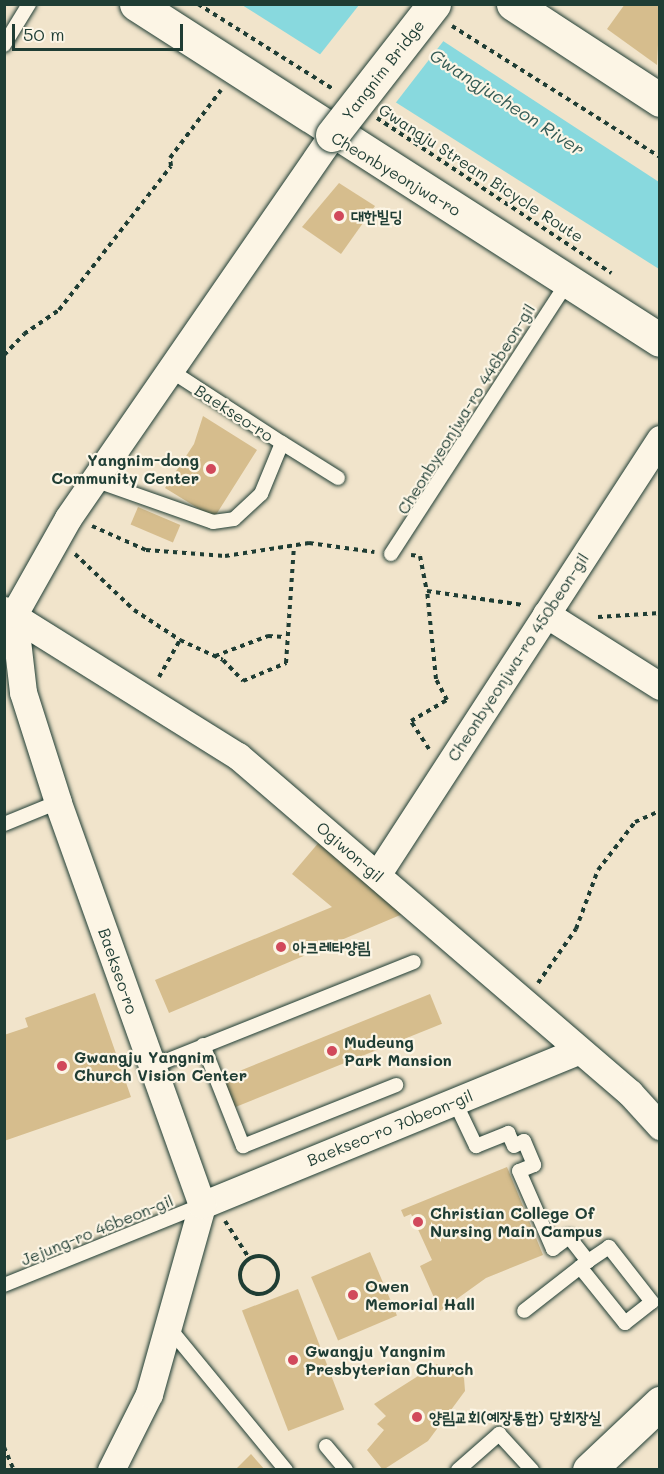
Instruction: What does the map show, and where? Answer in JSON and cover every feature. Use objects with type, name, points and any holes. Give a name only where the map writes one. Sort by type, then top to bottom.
[{"type":"street","name":"Cheonbyeonjwa-ro","points":[[136,4],[332,135],[660,340]]},
{"type":"street","points":[[513,4],[660,100]]},
{"type":"street","name":"Yangnim Bridge","points":[[332,135],[441,14]]},
{"type":"street","points":[[8,609],[168,369],[332,135]]},
{"type":"street","name":"Cheonbyeonjwa-ro 450beon-gil","points":[[377,875],[447,767],[550,617],[660,439]]},
{"type":"street","name":"Ogiwon-gil","points":[[8,609],[238,756],[523,1002],[660,1126]]},
{"type":"street","name":"Baekseo-ro","points":[[8,609],[23,692],[57,802],[202,1205]]},
{"type":"street","points":[[550,617],[660,687]]},
{"type":"street","name":"Baekseo-ro 70beon-gil","points":[[202,1205],[578,1051]]},
{"type":"street","points":[[111,1470],[137,1424],[170,1329],[202,1205]]},
{"type":"street","points":[[589,1470],[660,1403]]},
{"type":"lane","points":[[4,45],[29,4]]},
{"type":"lane","name":"Cheonbyeonjwa-ro 446beon-gil","points":[[391,554],[568,281]]},
{"type":"lane","name":"Baekseo-ro","points":[[94,480],[188,516],[213,522],[234,519],[261,494],[282,443],[168,369]]},
{"type":"lane","points":[[282,443],[338,478]]},
{"type":"lane","points":[[4,824],[57,802]]},
{"type":"lane","points":[[151,1067],[414,962]]},
{"type":"lane","points":[[203,1045],[243,1146],[396,1085]]},
{"type":"lane","points":[[455,1102],[476,1146],[508,1133],[514,1146],[524,1141],[534,1165],[519,1171],[553,1249],[569,1237],[584,1264],[625,1323],[656,1300],[609,1246],[584,1264],[524,1311]]},
{"type":"lane","name":"Jejung-ro 46beon-gil","points":[[4,1285],[202,1205]]},
{"type":"lane","points":[[170,1329],[286,1470]]},
{"type":"lane","points":[[458,1470],[499,1434],[532,1470]]},
{"type":"lane","points":[[326,1446],[346,1470]]},
{"type":"path","points":[[198,4],[340,94]]},
{"type":"path","points":[[441,14],[660,157]]},
{"type":"path","points":[[4,355],[24,334],[59,310],[236,70]]},
{"type":"path","name":"Gwangju Stream Bicycle Route","points":[[369,113],[616,276]]},
{"type":"path","points":[[62,528],[134,610],[180,640],[215,656],[243,681],[286,663],[285,637],[291,630],[294,547]]},
{"type":"path","points":[[62,528],[146,550],[225,556],[309,543],[420,556],[427,591],[436,679],[447,700],[411,721],[447,767]]},
{"type":"path","points":[[427,591],[529,606],[550,617],[660,612]]},
{"type":"path","points":[[215,656],[268,636],[285,637]]},
{"type":"path","points":[[146,699],[180,640]]},
{"type":"path","points":[[523,1002],[576,929],[598,870],[635,822],[660,811]]},
{"type":"path","points":[[202,1205],[228,1222],[249,1258]]},
{"type":"path","points":[[268,1257],[276,1265],[279,1277],[269,1292],[255,1294],[241,1281],[241,1268],[249,1258],[268,1257]]},
{"type":"path","points":[[4,1447],[14,1470]]},
{"type":"water","name":"Gwangjucheon River","points":[[242,5],[388,5],[659,182],[659,269]]},
{"type":"pier","points":[[393,4],[445,39],[394,105],[318,57],[359,5]]},
{"type":"building","points":[[625,4],[660,4],[657,65],[607,29]]},
{"type":"building","name":"대한빌딩","points":[[339,183],[375,206],[341,254],[302,227]]},
{"type":"building","name":"Yangnim-dong Community Center","points":[[203,416],[257,450],[214,518],[165,488],[194,444]]},
{"type":"building","points":[[138,507],[180,525],[173,542],[131,524]]},
{"type":"building","name":"아크레타양림","points":[[320,841],[405,913],[169,1013],[155,980],[332,907],[292,874]]},
{"type":"building","name":"Gwangju Yangnim Church Vision Center","points":[[95,993],[131,1097],[4,1141],[4,1035],[28,1027],[25,1018]]},
{"type":"building","name":"Mudeung Park Mansion","points":[[430,994],[442,1024],[234,1108],[222,1078]]},
{"type":"building","points":[[507,1167],[543,1255],[486,1278],[440,1311],[420,1266],[432,1260],[411,1214],[404,1217],[401,1210]]},
{"type":"building","name":"Owen Memorial Hall","points":[[370,1252],[397,1316],[338,1341],[311,1277]]},
{"type":"building","name":"Gwangju Yangnim Presbyterian Church","points":[[298,1289],[344,1409],[288,1431],[242,1311]]},
{"type":"building","name":"양림교회(예장통합) 당회장실","points":[[437,1364],[441,1369],[451,1364],[464,1378],[465,1391],[428,1441],[383,1470],[367,1450],[384,1430],[377,1424],[386,1416],[374,1404]]},
{"type":"building","points":[[251,1454],[265,1470],[235,1470]]},
{"type":"place","name":"대한빌딩","points":[[339,216]]},
{"type":"place","name":"Yangnim-dong Community Center","points":[[211,469]]},
{"type":"place","name":"아크레타양림","points":[[281,947]]},
{"type":"place","name":"Mudeung Park Mansion","points":[[332,1051]]},
{"type":"place","name":"Gwangju Yangnim Church Vision Center","points":[[62,1066]]},
{"type":"place","name":"Christian College Of Nursing Main Campus","points":[[418,1222]]},
{"type":"place","name":"Owen Memorial Hall","points":[[353,1295]]},
{"type":"place","name":"Gwangju Yangnim Presbyterian Church","points":[[293,1360]]},
{"type":"place","name":"양림교회(예장통합) 당회장실","points":[[417,1417]]}]
